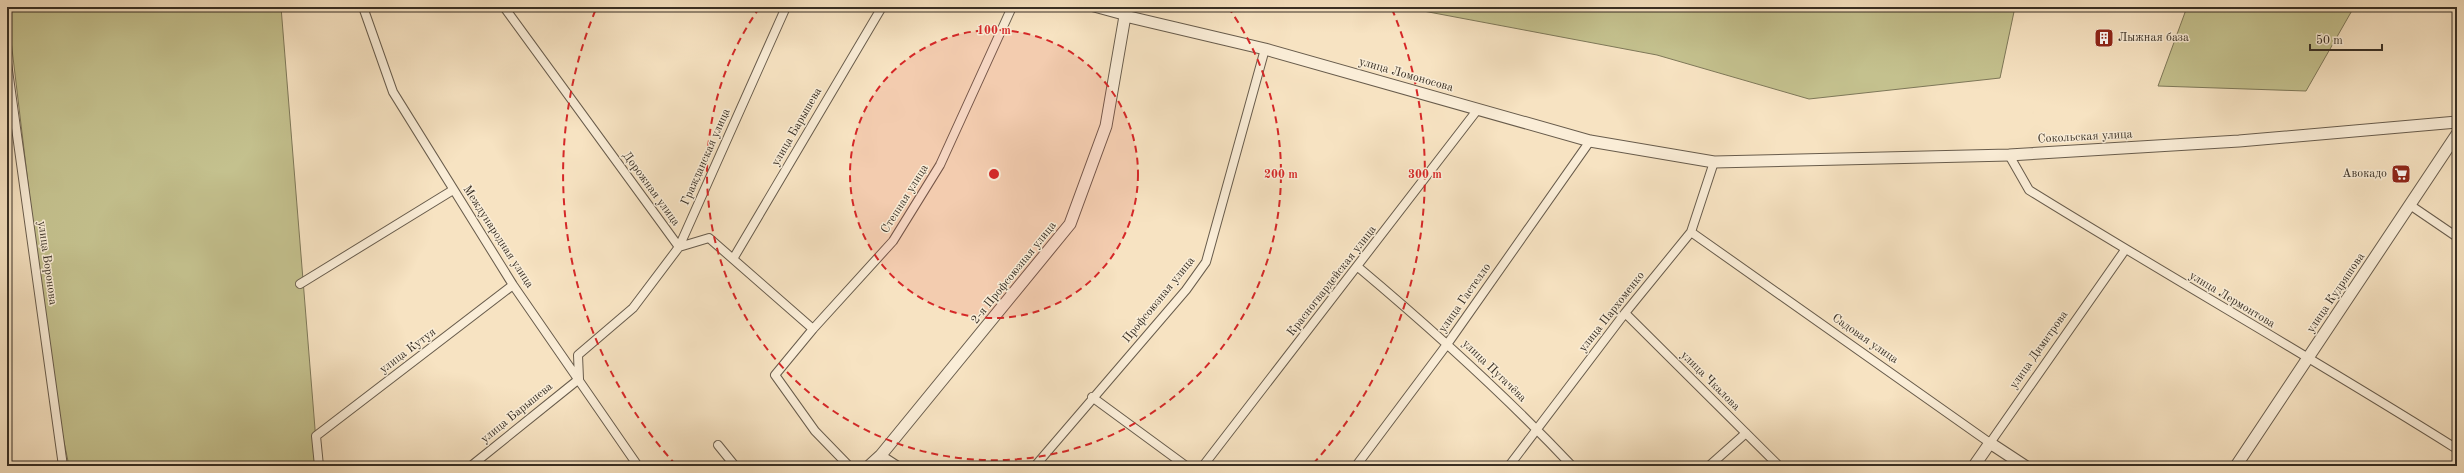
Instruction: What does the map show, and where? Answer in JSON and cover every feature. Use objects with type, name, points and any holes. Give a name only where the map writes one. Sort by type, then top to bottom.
[{"type":"street","name":"Международная улица","points":[[363,7],[393,92],[513,285],[638,466]]},
{"type":"street","name":"Дорожная улица","points":[[504,7],[679,247]]},
{"type":"street","name":"Гражданская улица","points":[[579,379],[578,355],[633,308],[679,247],[786,7]]},
{"type":"street","name":"улица Барышева","points":[[733,259],[882,7]]},
{"type":"street","name":"Степная улица","points":[[849,466],[816,431],[775,375],[813,329],[893,241],[940,165],[1012,7]]},
{"type":"street","name":"улица Ломоносова","points":[[1092,7],[1265,50],[1590,141],[1714,162]]},
{"type":"street","name":"2-я Профсоюзная улица","points":[[869,466],[882,455],[1070,224],[1106,126],[1125,16]]},
{"type":"street","name":"Профсоюзная улица","points":[[1035,466],[1092,397],[1186,290],[1206,262],[1265,50]]},
{"type":"street","name":"улица Воронова","points":[[7,63],[62,466]]},
{"type":"street","name":"Красногвардейская улица","points":[[1203,466],[1358,267],[1478,109]]},
{"type":"street","name":"Сокольская улица","points":[[1714,162],[2009,155],[2239,141],[2457,122]]},
{"type":"street","name":"улица Кудряшова","points":[[2236,466],[2457,134]]},
{"type":"street","name":"улица Гастелло","points":[[1356,466],[1448,343],[1590,141]]},
{"type":"street","name":"улица Лермонтова","points":[[2009,155],[2029,190],[2125,250],[2307,359],[2365,391],[2457,449]]},
{"type":"street","name":"улица Пархоменко","points":[[1509,466],[1624,313],[1691,232],[1714,162]]},
{"type":"street","points":[[300,284],[454,190]]},
{"type":"street","points":[[2410,205],[2457,237]]},
{"type":"street","name":"Садовая улица","points":[[1691,232],[1990,443],[2025,466]]},
{"type":"street","points":[[679,247],[709,238],[813,329]]},
{"type":"street","name":"улица Димитрова","points":[[1974,466],[2125,250]]},
{"type":"street","name":"улица Пугачёва","points":[[1358,267],[1448,343],[1537,429],[1572,466]]},
{"type":"street","name":"улица Кутуя","points":[[320,466],[316,436],[513,285]]},
{"type":"street","name":"улица Чкалова","points":[[1624,313],[1779,466]]},
{"type":"street","name":"улица Барышева","points":[[471,466],[579,379]]},
{"type":"street","points":[[1092,397],[1186,466]]},
{"type":"street","points":[[1709,466],[1746,433]]},
{"type":"street","points":[[718,445],[735,466]]},
{"type":"street","points":[[882,455],[898,466]]},
{"type":"shaded area","points":[[7,7],[281,7],[318,466],[69,466],[52,384]]},
{"type":"shaded area","points":[[1402,7],[2015,7],[2000,78],[1809,99],[1657,55]]},
{"type":"shaded area","points":[[2187,7],[2354,7],[2306,91],[2158,86]]},
{"type":"place","name":"Лыжная база","points":[[2104,38]]},
{"type":"place","name":"Авокадо","points":[[2401,174]]}]
